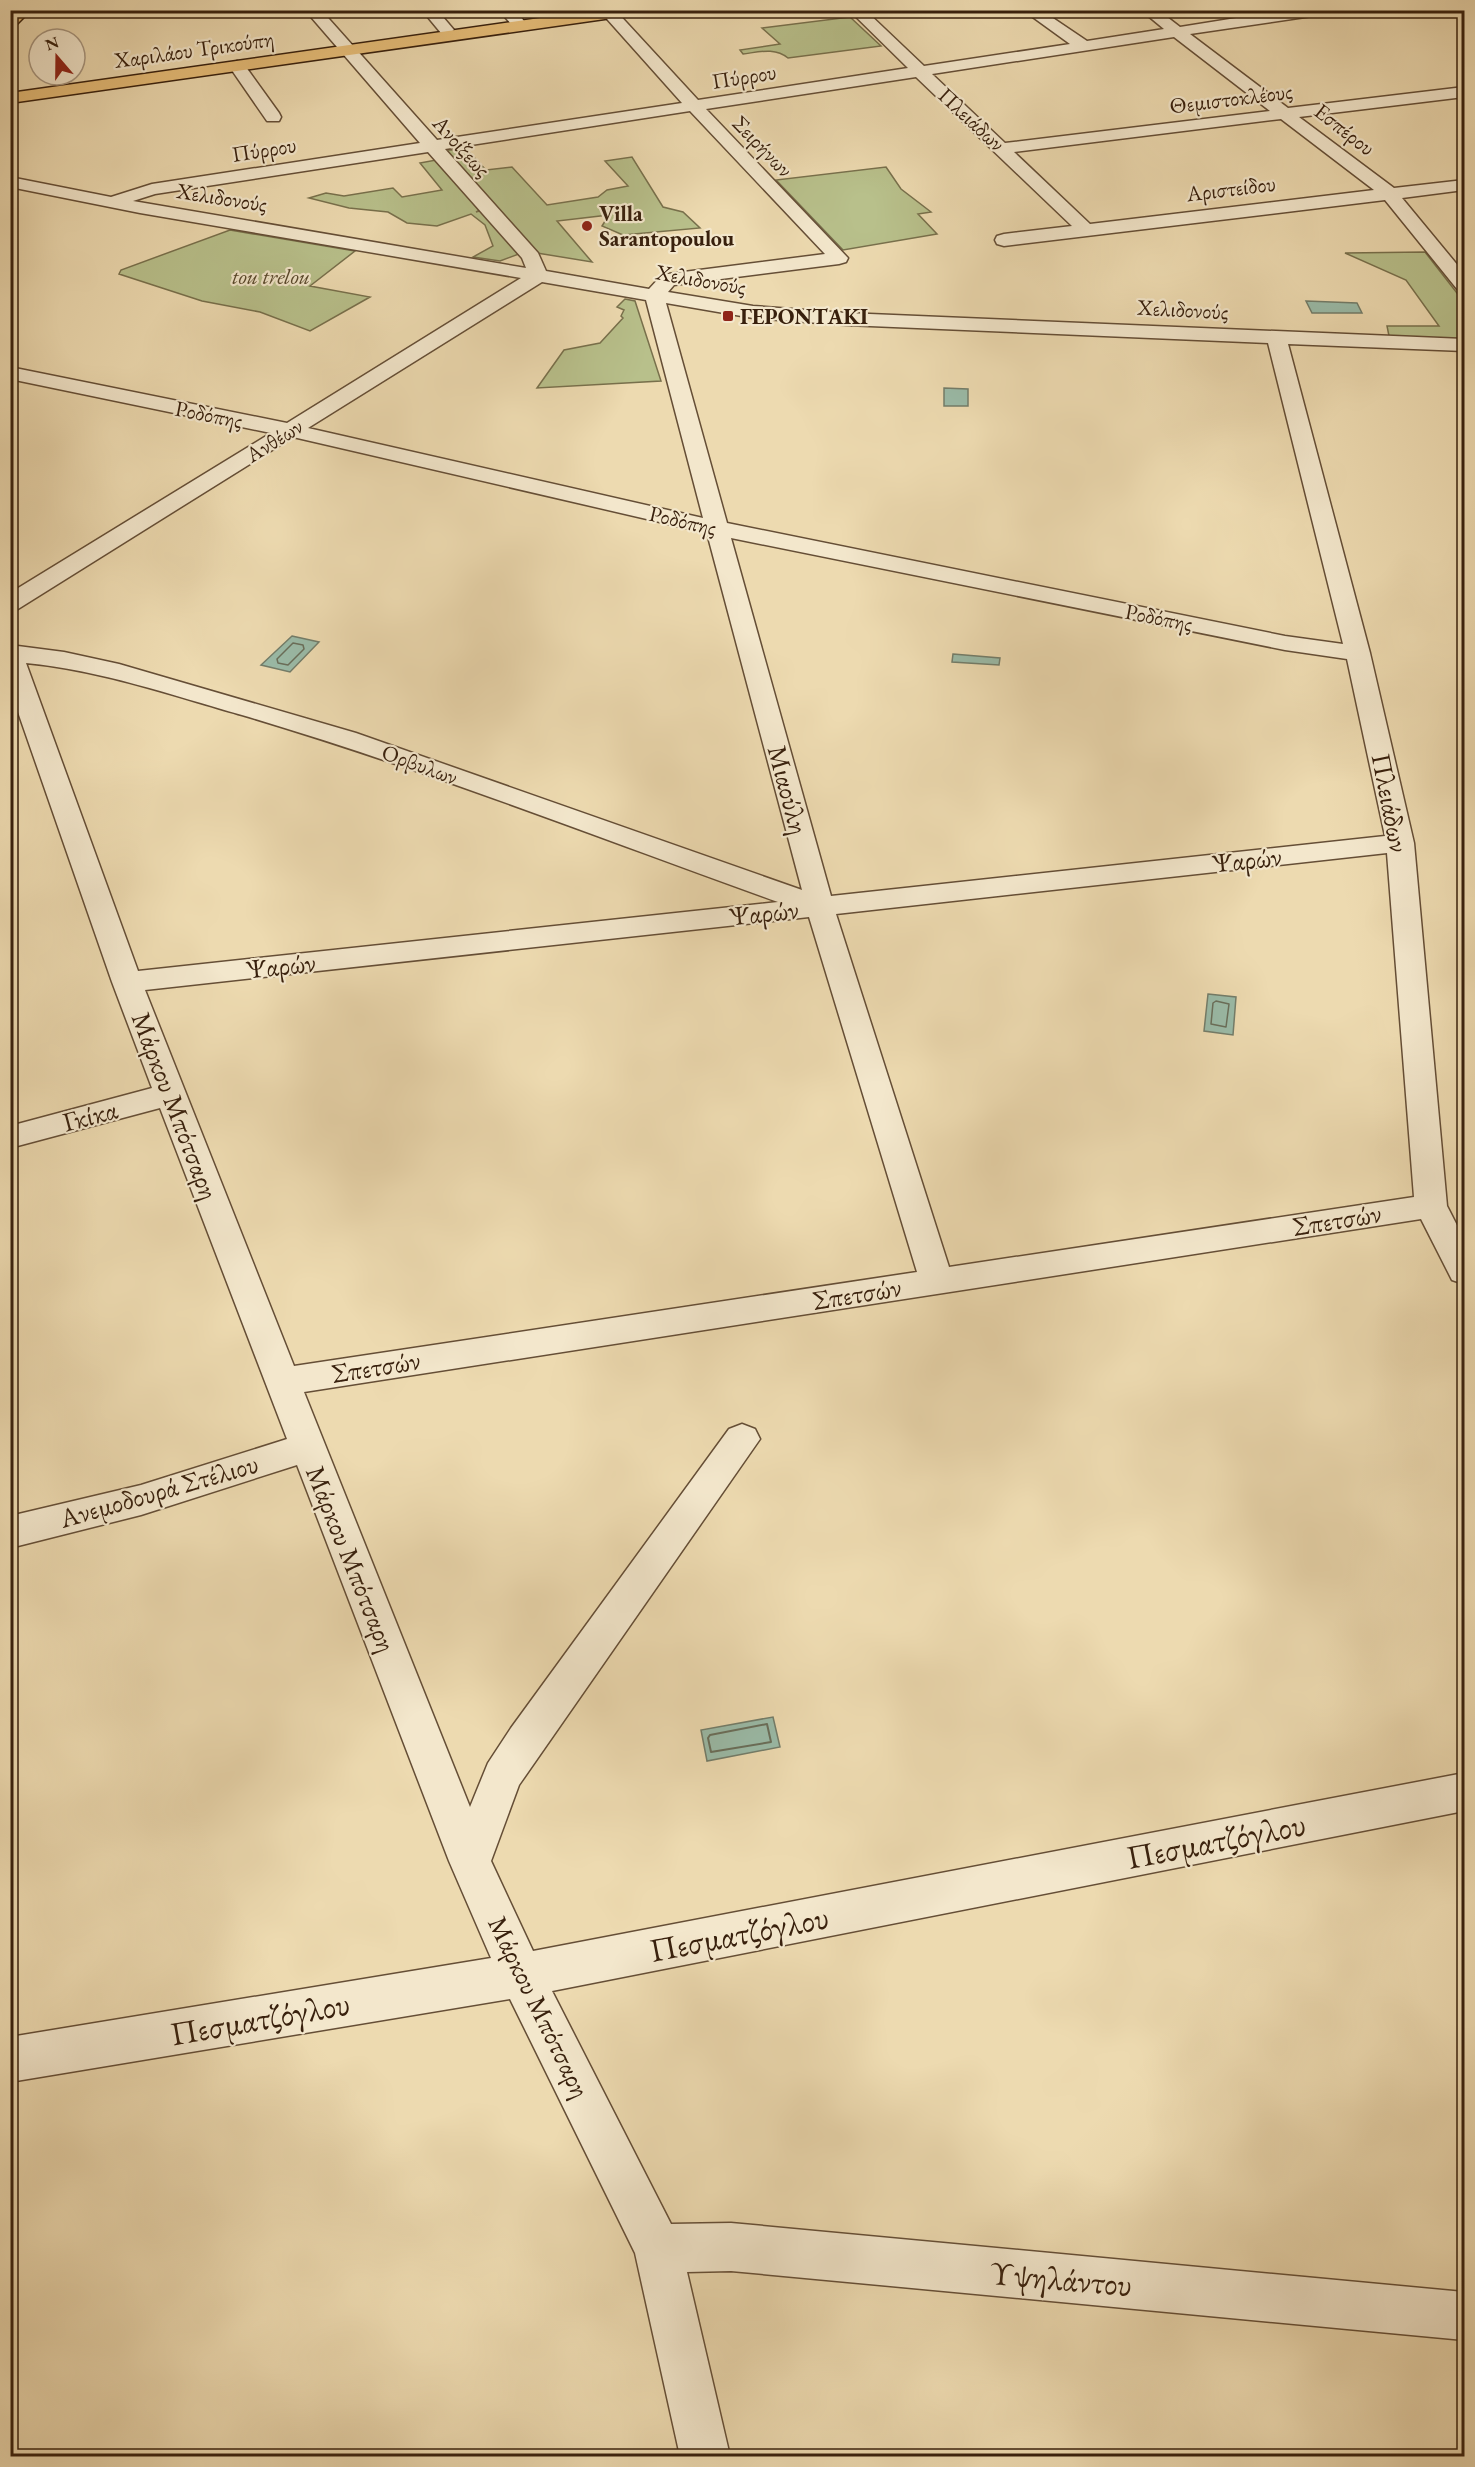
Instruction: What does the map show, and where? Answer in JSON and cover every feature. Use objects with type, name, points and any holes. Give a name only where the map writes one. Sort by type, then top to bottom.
[{"type":"main road","points":[[10,23],[24,10]]},
{"type":"main road","name":"Χαριλάου Τρικούπη","points":[[10,98],[237,66],[446,30],[511,16],[589,10]]},
{"type":"main road","name":"Χαριλάου Τρικούπη","points":[[10,90],[633,10]]},
{"type":"street","name":"Ανοίξεως","points":[[312,10],[531,257],[538,276]]},
{"type":"street","points":[[429,10],[446,30]]},
{"type":"street","name":"Πλειάδων","points":[[856,10],[1004,148],[1086,230]]},
{"type":"street","points":[[1030,10],[1084,46]]},
{"type":"street","name":"Εσπέρου","points":[[1148,10],[1389,193],[1464,285]]},
{"type":"street","name":"Πύρρου","points":[[111,202],[129,195],[176,186],[1319,10]]},
{"type":"street","name":"Σειρήνων","points":[[608,12],[839,258],[668,280],[654,295]]},
{"type":"street","points":[[237,66],[273,117]]},
{"type":"street","name":"Θεμιστοκλέους","points":[[1004,148],[1464,92]]},
{"type":"street","name":"Χελιδονούς","points":[[10,182],[140,208],[753,312],[795,316],[1464,345]]},
{"type":"street","name":"Αριστείδου","points":[[1004,240],[1464,184]]},
{"type":"street","name":"Πύρρου","points":[[140,208],[176,186]]},
{"type":"street","name":"Ανθέων","points":[[10,604],[538,276]]},
{"type":"street","name":"Μιαούλη","points":[[654,295],[820,907],[937,1282]]},
{"type":"street","name":"Πλειάδων","points":[[1277,338],[1358,653],[1400,843],[1431,1206],[1464,1271]]},
{"type":"street","name":"Ροδόπης","points":[[10,373],[290,430],[717,528],[1285,643],[1358,653]]},
{"type":"street","name":"Ορβυλων","points":[[11,653],[64,659],[110,669],[347,738],[820,907]]},
{"type":"street","name":"Μάρκου Μπότσαρη","points":[[11,653],[20,712],[470,1861],[520,1975],[658,2248],[705,2457]]},
{"type":"street","name":"Ψαρών","points":[[127,982],[1400,843]]},
{"type":"street","name":"Γκίκα","points":[[10,1137],[170,1094]]},
{"type":"street","name":"Σπετσών","points":[[282,1382],[1431,1206]]},
{"type":"street","points":[[470,1861],[502,1776],[513,1758],[742,1439]]},
{"type":"street","name":"Ανεμοδουρά Στέλιου","points":[[10,1532],[141,1500],[307,1448]]},
{"type":"street","name":"Πεσματζόγλου","points":[[10,2060],[520,1975],[1464,1792]]},
{"type":"street","name":"Υψηλάντου","points":[[658,2248],[731,2247],[1464,2316]]},
{"type":"green space","points":[[850,17],[881,46],[788,58],[772,51],[743,54],[740,50],[780,44],[762,28]]},
{"type":"green space","points":[[442,150],[467,150],[486,170],[512,167],[547,205],[598,197],[607,190],[628,186],[605,161],[632,157],[663,207],[683,212],[700,228],[623,235],[602,226],[609,215],[557,221],[592,262],[537,253]]},
{"type":"green space","points":[[436,160],[479,210],[476,212],[483,210],[519,254],[500,261],[473,257],[493,246],[485,225],[471,214],[437,226],[407,223],[388,212],[349,208],[309,198],[326,193],[344,196],[393,188],[402,197],[442,190],[420,163]]},
{"type":"green space","points":[[886,167],[901,189],[931,212],[918,214],[937,234],[843,250],[776,180]]},
{"type":"green space","name":"tou trelou","points":[[230,230],[355,251],[310,286],[370,297],[310,331],[260,312],[202,301],[119,274],[121,270]]},
{"type":"green space","points":[[1425,252],[1464,302],[1464,339],[1389,336],[1387,326],[1439,326],[1406,280],[1345,253]]},
{"type":"green space","points":[[625,299],[635,301],[661,381],[537,388],[564,350],[600,343],[623,318],[621,316],[624,310],[617,307]]},
{"type":"water","points":[[1306,301],[1357,303],[1362,313],[1312,313]]},
{"type":"water","points":[[944,388],[968,389],[968,406],[944,406]]},
{"type":"water","points":[[292,636],[319,642],[290,672],[261,665]]},
{"type":"water","points":[[953,654],[1000,658],[999,665],[952,662]]},
{"type":"water","points":[[1208,994],[1236,997],[1233,1035],[1204,1031]]},
{"type":"water","points":[[773,1717],[780,1747],[707,1761],[701,1730]]},
{"type":"place","name":"Villa Sarantopoulou","points":[[587,226]]},
{"type":"place","name":"ΓΕΡΟΝΤΑΚΙ","points":[[728,316]]}]
